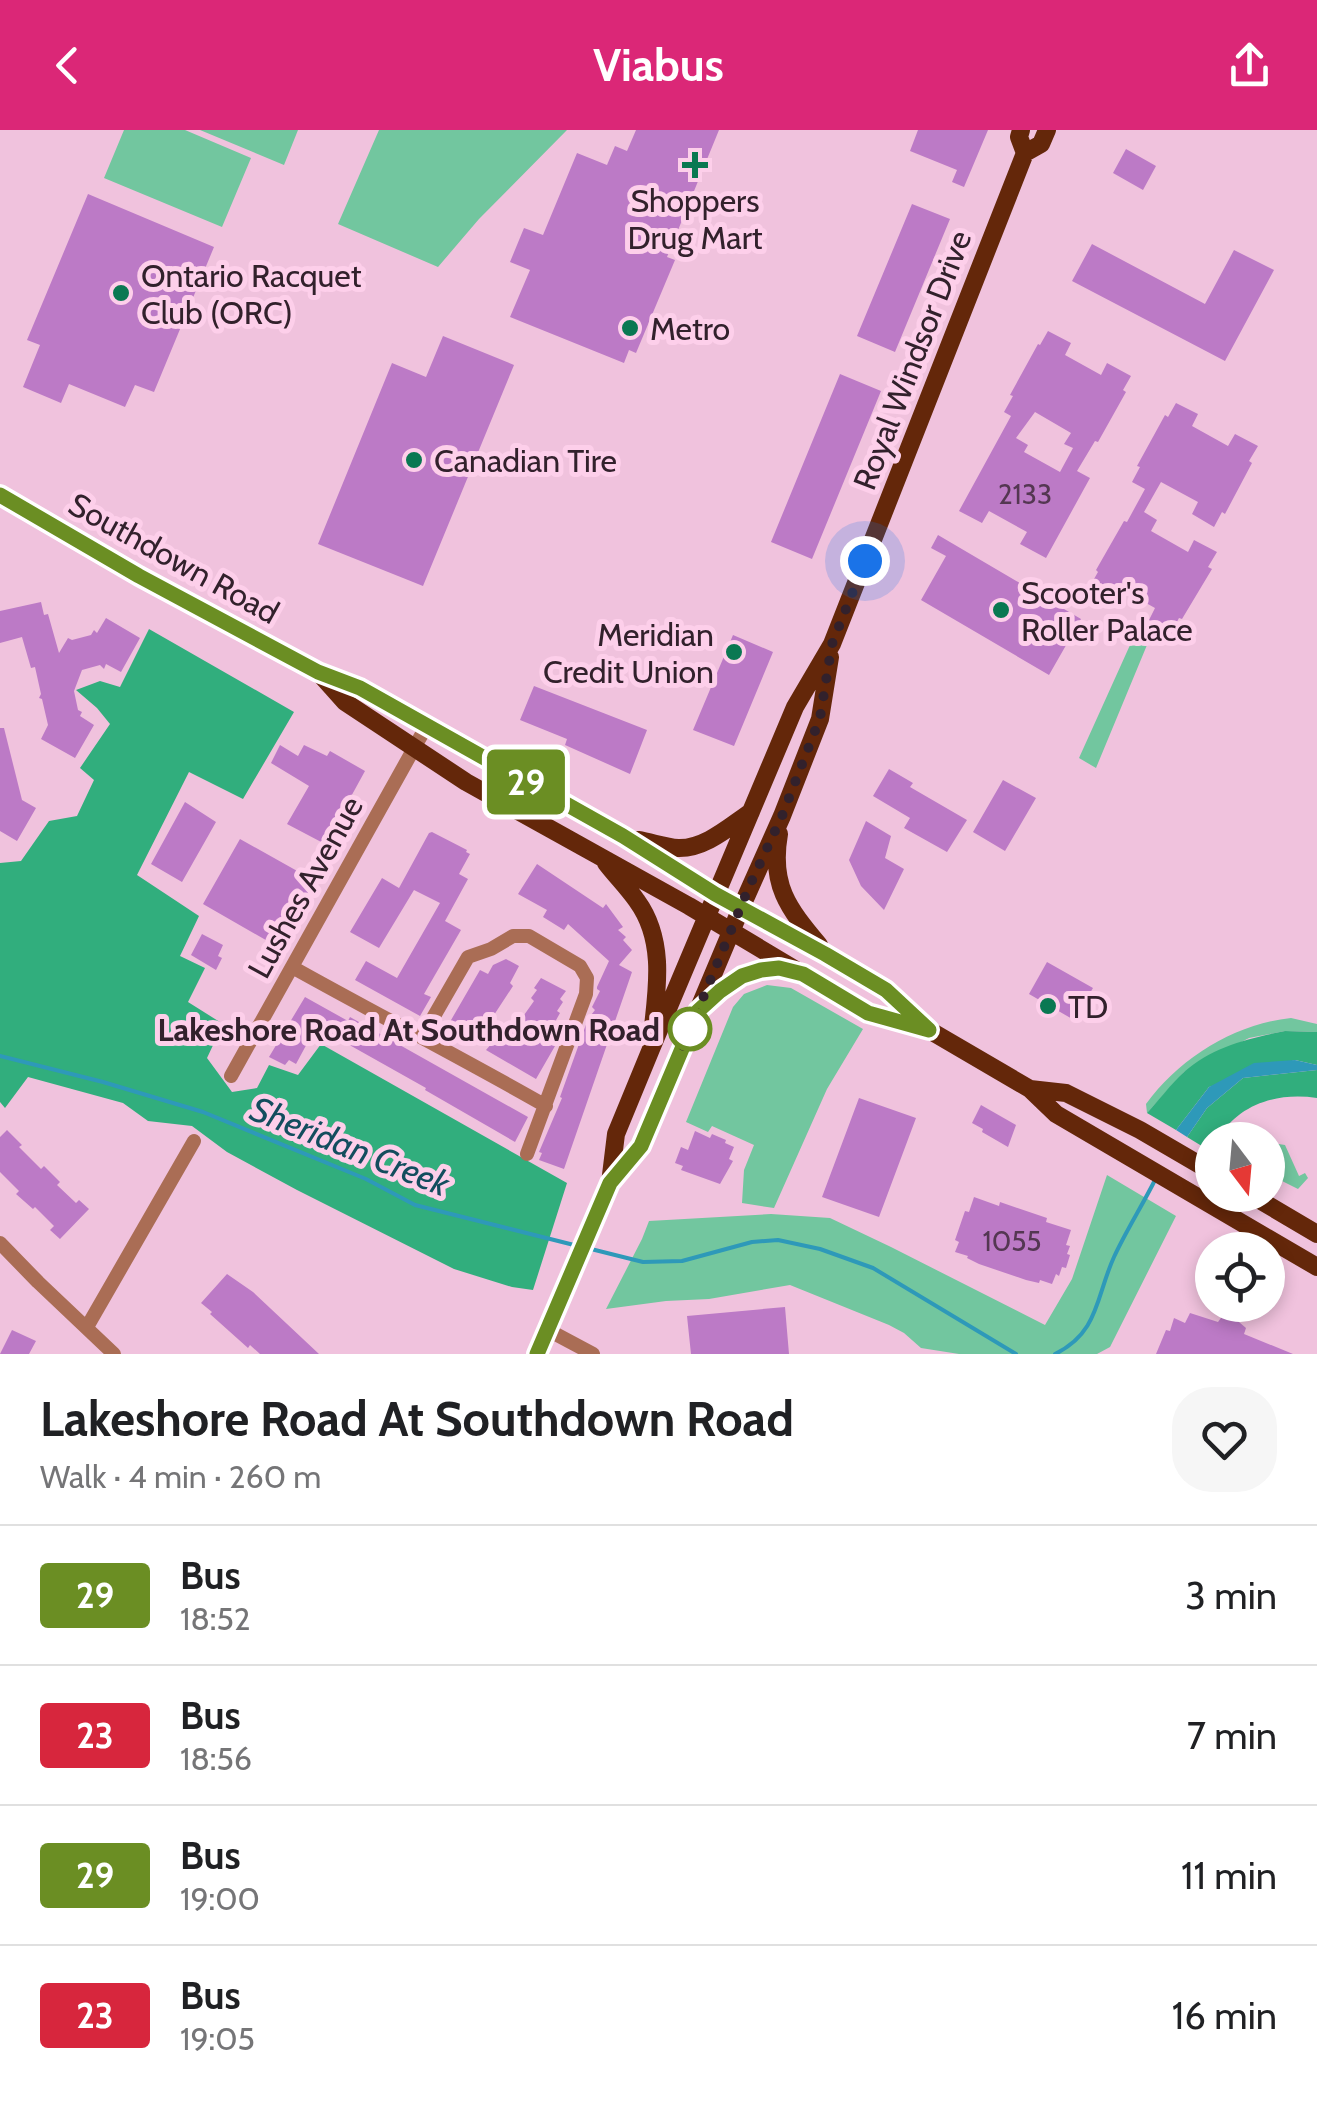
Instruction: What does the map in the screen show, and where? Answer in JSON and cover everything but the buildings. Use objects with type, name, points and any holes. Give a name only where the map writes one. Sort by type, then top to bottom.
[{"type":"main road","points":[[1021,130],[1019,139],[1025,153]]},
{"type":"main road","name":"Royal Windsor Drive","points":[[610,1183],[616,1134],[715,894],[794,707],[832,644],[1025,153],[1041,144],[1047,130]]},
{"type":"main road","name":"Southdown Road","points":[[0,496],[318,672],[360,688],[623,836],[715,894],[886,990],[929,1030],[1030,1089],[1056,1114],[1195,1193]]},
{"type":"main road","name":"Royal Windsor Drive","points":[[610,1183],[641,1146],[782,816],[820,718],[832,644]]},
{"type":"main road","name":"Southdown Road","points":[[318,672],[345,702],[466,782],[706,916],[868,1013],[929,1030]]},
{"type":"main road","points":[[623,836],[678,848],[694,846],[752,812]]},
{"type":"main road","points":[[782,816],[776,869],[791,912],[825,954]]},
{"type":"main road","points":[[599,855],[640,904],[655,942],[659,979],[651,1049]]},
{"type":"main road","points":[[698,1011],[742,976],[779,968],[803,974]]},
{"type":"main road","name":"Southdown Road","points":[[1030,1089],[1066,1093],[1195,1162]]},
{"type":"main road","points":[[538,1354],[610,1183]]},
{"type":"main road","name":"Southdown Road","points":[[1230,1212],[1317,1267]]},
{"type":"main road","points":[[1280,1212],[1317,1234]]},
{"type":"street","name":"Lushes Avenue","points":[[231,1076],[426,725]]},
{"type":"street","points":[[422,1037],[468,957],[509,937],[529,936],[580,966],[588,984],[527,1154]]},
{"type":"street","points":[[292,966],[546,1106]]},
{"type":"street","points":[[86,1327],[194,1140]]},
{"type":"street","points":[[0,1243],[114,1354]]},
{"type":"street","points":[[548,1330],[593,1354]]},
{"type":"green space","points":[[124,130],[185,130],[251,158],[222,227],[104,178]]},
{"type":"green space","points":[[200,130],[298,130],[284,165]]},
{"type":"green space","points":[[379,130],[567,130],[479,219],[438,267],[338,224]]},
{"type":"green space","points":[[149,629],[294,712],[243,799],[189,772],[137,875],[199,916],[180,956],[205,968],[188,1002],[223,1024],[207,1058],[232,1092],[257,1088],[269,1065],[298,1075],[321,1044],[567,1183],[533,1290],[454,1269],[227,1152],[192,1126],[148,1121],[123,1103],[28,1077],[5,1108],[0,1102],[0,863],[21,861],[49,821],[77,816],[94,780],[80,768],[110,724],[76,690],[100,681],[120,687]]},
{"type":"green space","points":[[1135,634],[1147,645],[1096,768],[1079,758]]},
{"type":"green space","points":[[767,985],[791,988],[863,1029],[827,1089],[774,1208],[742,1203],[744,1170],[754,1145],[712,1126],[708,1132],[686,1122],[733,1007],[744,994]]},
{"type":"green space","points":[[1291,1018],[1317,1024],[1317,1032],[1285,1031],[1249,1038],[1184,1072],[1147,1113],[1146,1104],[1160,1087],[1210,1046],[1249,1028]]},
{"type":"green space","points":[[1285,1031],[1317,1032],[1317,1065],[1295,1060],[1209,1087],[1176,1130],[1147,1113],[1195,1063],[1245,1040]]},
{"type":"green space","points":[[1317,1070],[1317,1098],[1273,1099],[1247,1109],[1231,1122],[1197,1122],[1207,1108],[1243,1078]]},
{"type":"green space","points":[[1195,1125],[1195,1142],[1187,1137]]},
{"type":"green space","points":[[1285,1145],[1299,1176],[1305,1173],[1308,1178],[1298,1189],[1285,1182]]},
{"type":"green space","points":[[1107,1175],[1176,1216],[1110,1347],[1097,1354],[959,1354],[921,1348],[889,1325],[790,1285],[709,1299],[606,1309],[649,1221],[771,1214],[830,1218],[1045,1325],[1072,1279]]},
{"type":"water","points":[[1295,1060],[1317,1065],[1317,1070],[1243,1078],[1207,1108],[1187,1137],[1176,1130],[1209,1087],[1254,1063]]},
{"type":"waterway","name":"Sheridan Creek","points":[[0,1056],[203,1112],[366,1179],[415,1205],[578,1246]]},
{"type":"waterway","name":"Sheridan Creek","points":[[1055,1354],[1088,1324],[1114,1257],[1155,1180]]},
{"type":"waterway","name":"Sheridan Creek","points":[[587,1248],[643,1262],[682,1261],[752,1242],[778,1240],[820,1249],[873,1268],[1016,1354]]},
{"type":"bus line","name":"29","points":[[0,495],[139,576],[318,672],[360,688],[623,836],[715,894],[886,990],[929,1030],[868,1013],[803,974],[779,968],[742,976],[720,991],[698,1011],[641,1146],[610,1183],[537,1354]]},
{"type":"place","name":"Shoppers Drug Mart","points":[[695,165]]},
{"type":"place","name":"Ontario Racquet Club (ORC)","points":[[121,293]]},
{"type":"place","name":"Metro","points":[[630,328]]},
{"type":"place","name":"Canadian Tire","points":[[414,460]]},
{"type":"place","name":"Scooter's Roller Palace","points":[[1001,610]]},
{"type":"place","name":"Meridian Credit Union","points":[[734,652]]},
{"type":"place","name":"TD","points":[[1048,1006]]},
{"type":"place","name":"Lakeshore Road At Southdown Road","points":[[690,1029]]},
{"type":"route","points":[[690,1029],[683,1046],[820,718],[832,644],[865,561]]}]
